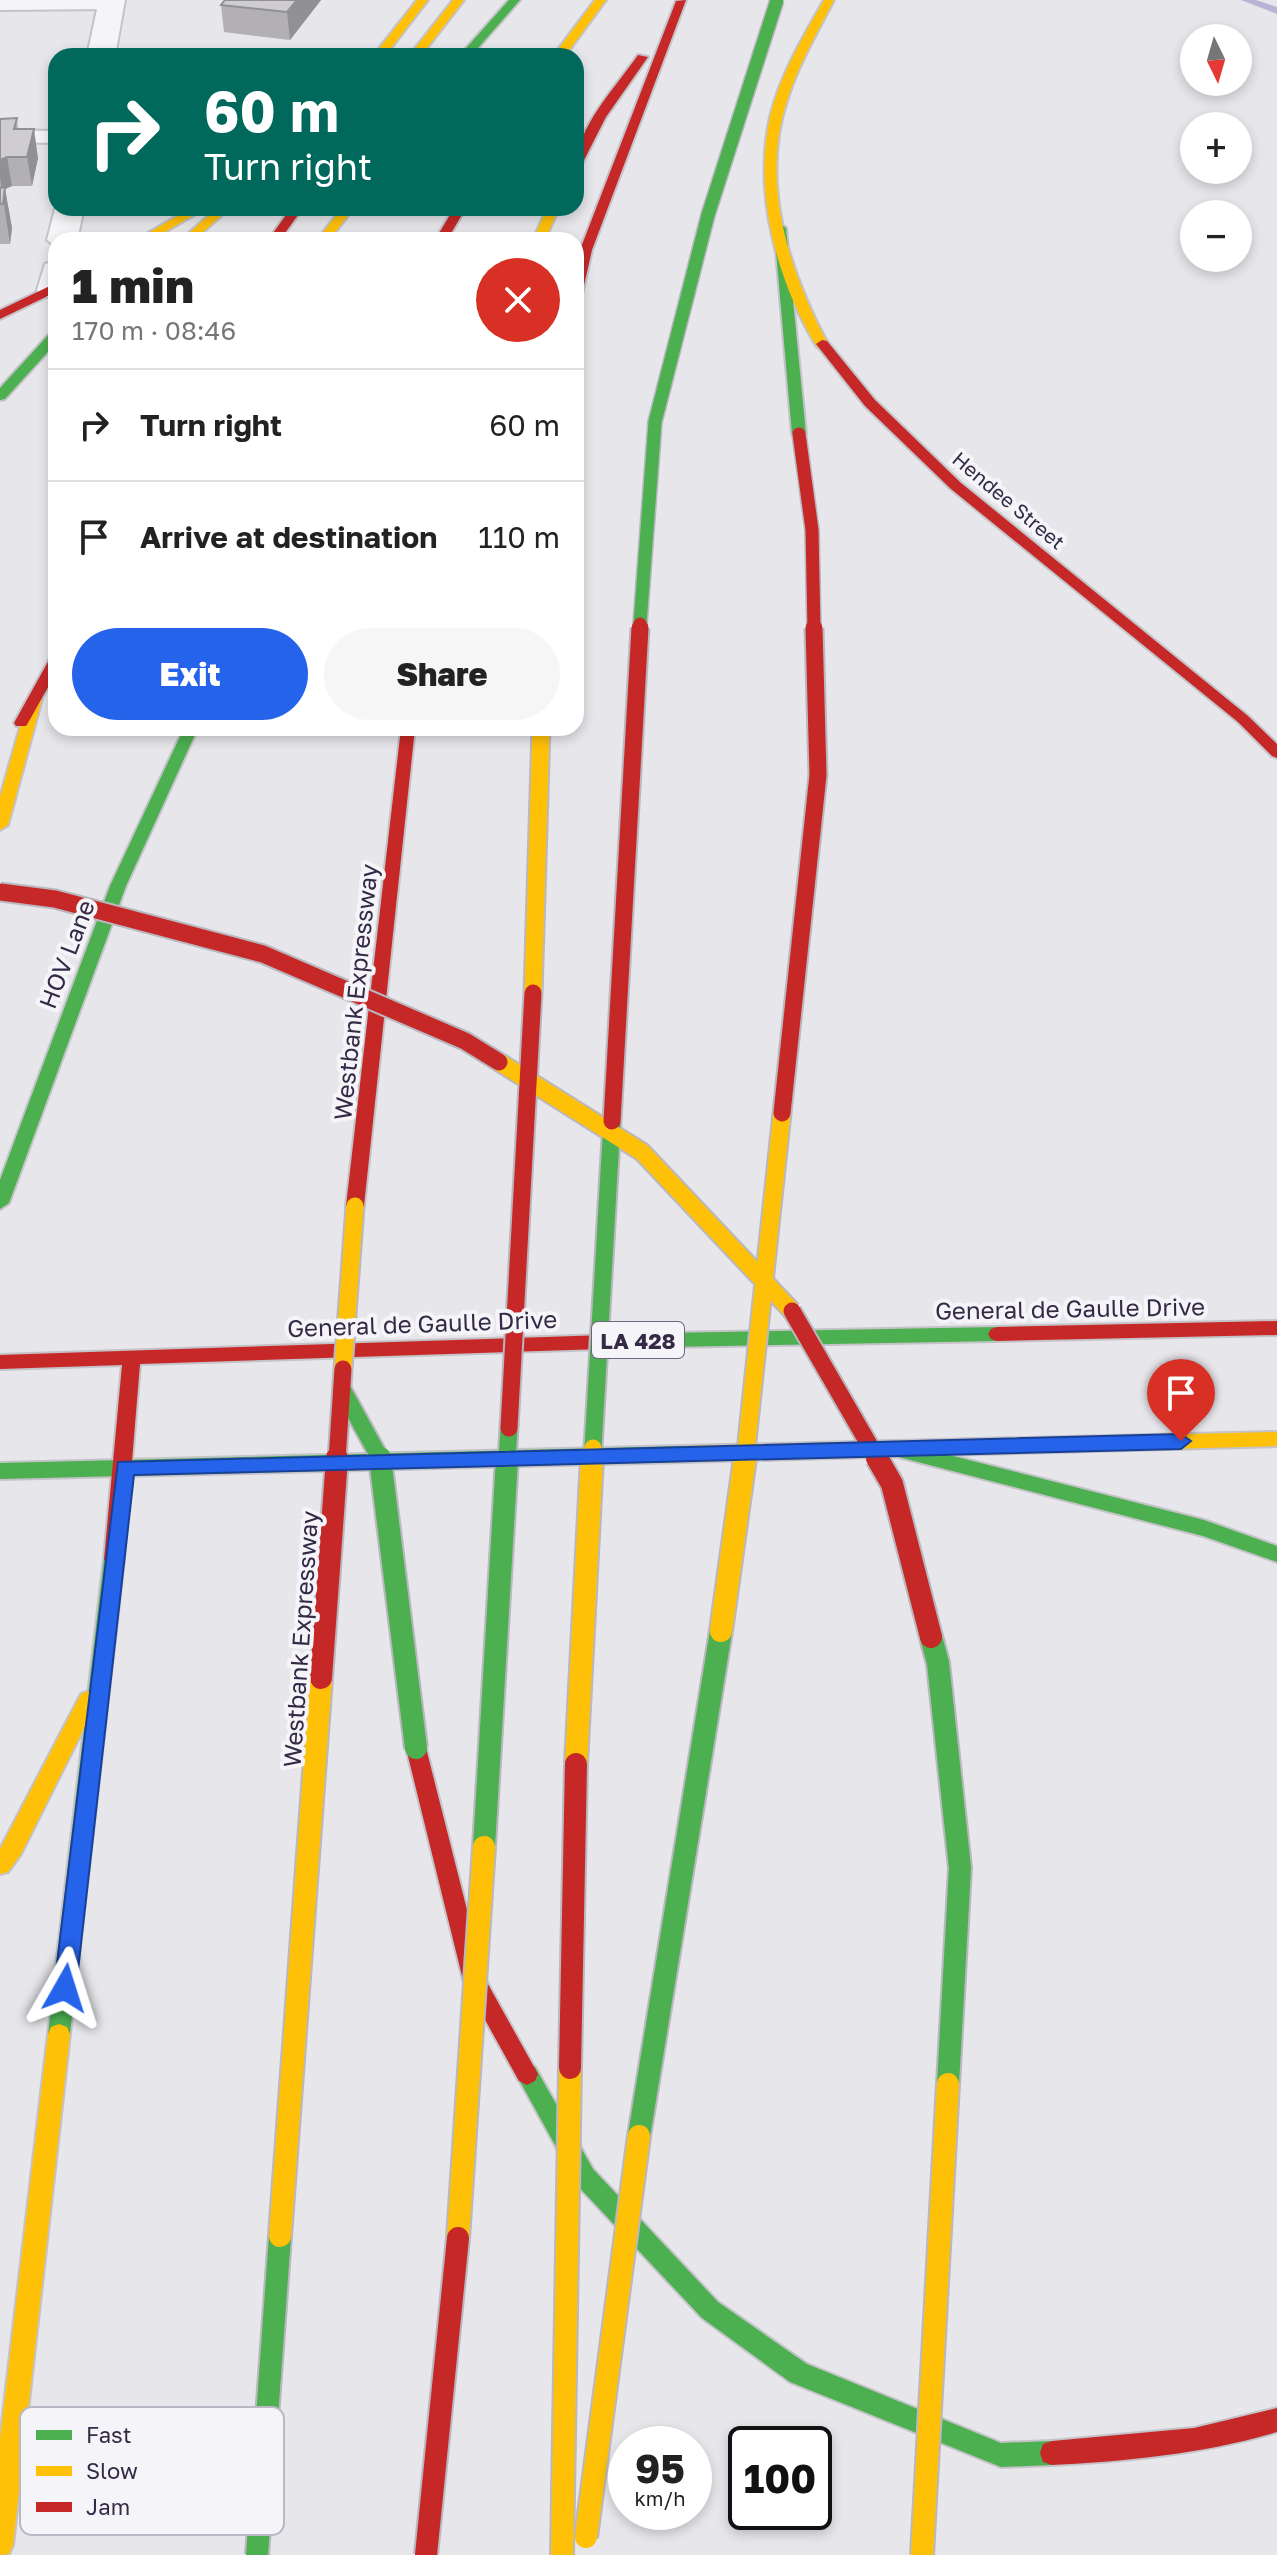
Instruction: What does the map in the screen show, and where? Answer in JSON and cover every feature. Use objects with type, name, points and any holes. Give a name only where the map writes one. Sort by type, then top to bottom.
[{"type":"main road","points":[[385,48],[423,0]]},
{"type":"main road","points":[[421,48],[459,0]]},
{"type":"main road","points":[[472,48],[515,0]]},
{"type":"main road","points":[[565,48],[601,0]]},
{"type":"main road","points":[[562,2555],[576,1746],[647,502],[655,422],[708,215],[777,0]]},
{"type":"main road","points":[[584,2555],[631,2187],[738,1528],[818,775],[812,530],[799,434],[780,228],[774,202],[772,139],[783,93],[829,0]]},
{"type":"main road","points":[[584,148],[600,117],[681,1]]},
{"type":"main road","points":[[584,259],[681,1]]},
{"type":"main road","points":[[156,232],[186,216]]},
{"type":"main road","points":[[196,232],[215,216]]},
{"type":"main road","points":[[329,232],[342,216]]},
{"type":"main road","name":"Hendee Street","points":[[780,228],[799,298],[826,351],[867,401],[995,520],[1243,719],[1277,753]]},
{"type":"main road","points":[[0,315],[48,286]]},
{"type":"main road","points":[[0,396],[48,344]]},
{"type":"main road","points":[[0,760],[48,675]]},
{"type":"main road","points":[[0,825],[35,699]]},
{"type":"main road","name":"HOV Lane","points":[[0,1203],[118,886],[187,736]]},
{"type":"main road","name":"Westbank Expressway","points":[[268,2407],[355,1206],[407,736]]},
{"type":"main road","points":[[426,2555],[434,2502],[469,2109],[517,1293],[534,965],[541,736]]},
{"type":"main road","points":[[0,892],[55,899],[263,954],[465,1041],[642,1152],[793,1312],[892,1484],[938,1663],[960,1868],[922,2555]]},
{"type":"main road","name":"General de Gaulle Drive","points":[[0,1362],[582,1341],[1277,1328]]},
{"type":"main road","points":[[0,2545],[125,1468],[132,1356]]},
{"type":"main road","points":[[342,1389],[383,1464],[416,1748],[474,1980],[585,2177],[710,2310],[799,2373],[1001,2455],[1111,2450],[1244,2431],[1277,2420]]},
{"type":"main road","points":[[0,1471],[1277,1439]]},
{"type":"main road","points":[[894,1449],[1204,1528],[1277,1554]]},
{"type":"main road","points":[[0,1865],[14,1847],[101,1673]]},
{"type":"main road","name":"Westbank Expressway","points":[[257,2555],[258,2535]]},
{"type":"street","points":[[103,48],[112,2]]},
{"type":"lane","points":[[0,5],[112,2]]},
{"type":"lane","points":[[0,136],[48,137]]},
{"type":"building","points":[[225,0],[297,0],[287,12],[221,5]]},
{"type":"building","points":[[17,118],[14,129],[34,129],[27,157],[0,160],[0,119]]},
{"type":"building","points":[[5,187],[3,204],[0,204],[0,188]]},
{"type":"waterway","points":[[1246,0],[1277,11]]},
{"type":"traffic: fast","points":[[472,48],[515,0]]},
{"type":"traffic: fast","points":[[640,624],[655,422],[708,215],[777,0]]},
{"type":"traffic: fast","points":[[780,228],[799,434]]},
{"type":"traffic: fast","points":[[0,396],[48,344]]},
{"type":"traffic: fast","points":[[0,1203],[118,886],[187,736]]},
{"type":"traffic: fast","points":[[593,1448],[612,1121]]},
{"type":"traffic: fast","points":[[665,1340],[997,1334]]},
{"type":"traffic: fast","points":[[342,1389],[383,1464],[416,1748]]},
{"type":"traffic: fast","points":[[484,1847],[509,1428]]},
{"type":"traffic: fast","points":[[894,1449],[1204,1528],[1277,1554]]},
{"type":"traffic: fast","points":[[0,1471],[684,1454]]},
{"type":"traffic: fast","points":[[59,2034],[114,1559]]},
{"type":"traffic: fast","points":[[639,2136],[721,1631]]},
{"type":"traffic: fast","points":[[931,1637],[938,1663],[960,1868],[948,2084]]},
{"type":"traffic: fast","points":[[527,2074],[585,2177],[710,2310],[799,2373],[1001,2455],[1052,2453]]},
{"type":"traffic: fast","points":[[268,2407],[280,2236]]},
{"type":"traffic: fast","points":[[257,2555],[258,2535]]},
{"type":"traffic: slow","points":[[385,48],[423,0]]},
{"type":"traffic: slow","points":[[421,48],[459,0]]},
{"type":"traffic: slow","points":[[565,48],[601,0]]},
{"type":"traffic: slow","points":[[822,344],[786,264],[778,235],[770,175],[771,146],[780,102],[829,0]]},
{"type":"traffic: slow","points":[[156,232],[186,216]]},
{"type":"traffic: slow","points":[[196,232],[215,216]]},
{"type":"traffic: slow","points":[[329,232],[342,216]]},
{"type":"traffic: slow","points":[[542,232],[550,216]]},
{"type":"traffic: slow","points":[[0,825],[35,699]]},
{"type":"traffic: slow","points":[[533,993],[541,736]]},
{"type":"traffic: slow","points":[[499,1062],[642,1152],[792,1311]]},
{"type":"traffic: slow","points":[[721,1631],[738,1528],[782,1113]]},
{"type":"traffic: slow","points":[[343,1369],[355,1206]]},
{"type":"traffic: slow","points":[[684,1454],[1277,1439]]},
{"type":"traffic: slow","points":[[576,1764],[593,1448]]},
{"type":"traffic: slow","points":[[280,2236],[321,1678]]},
{"type":"traffic: slow","points":[[0,1865],[14,1847],[88,1700]]},
{"type":"traffic: slow","points":[[458,2238],[484,1847]]},
{"type":"traffic: slow","points":[[0,2545],[59,2034]]},
{"type":"traffic: slow","points":[[562,2555],[570,2068]]},
{"type":"traffic: slow","points":[[922,2555],[948,2084]]},
{"type":"traffic: slow","points":[[586,2537],[639,2136]]},
{"type":"traffic: jam","points":[[584,259],[681,1]]},
{"type":"traffic: jam","points":[[584,148],[600,117],[642,57]]},
{"type":"traffic: jam","points":[[280,232],[291,216]]},
{"type":"traffic: jam","points":[[446,232],[455,216]]},
{"type":"traffic: jam","points":[[0,315],[48,291]]},
{"type":"traffic: jam","points":[[822,344],[870,403],[956,486],[1243,719],[1277,753]]},
{"type":"traffic: jam","points":[[782,1113],[818,775],[812,530],[799,434]]},
{"type":"traffic: jam","points":[[612,1121],[640,624]]},
{"type":"traffic: jam","points":[[21,723],[48,674]]},
{"type":"traffic: jam","points":[[355,1206],[407,736]]},
{"type":"traffic: jam","points":[[0,892],[55,899],[263,954],[465,1041],[499,1062]]},
{"type":"traffic: jam","points":[[509,1428],[533,993]]},
{"type":"traffic: jam","points":[[792,1311],[892,1484],[931,1637]]},
{"type":"traffic: jam","points":[[997,1334],[1277,1328]]},
{"type":"traffic: jam","points":[[0,1362],[665,1340]]},
{"type":"traffic: jam","points":[[114,1559],[132,1356]]},
{"type":"traffic: jam","points":[[321,1678],[343,1369]]},
{"type":"traffic: jam","points":[[416,1748],[474,1980],[527,2074]]},
{"type":"traffic: jam","points":[[570,2068],[576,1764]]},
{"type":"traffic: jam","points":[[426,2555],[458,2238]]},
{"type":"traffic: jam","points":[[1052,2453],[1194,2440],[1277,2420]]},
{"type":"route","points":[[65,1988],[125,1468],[1181,1441]]}]
